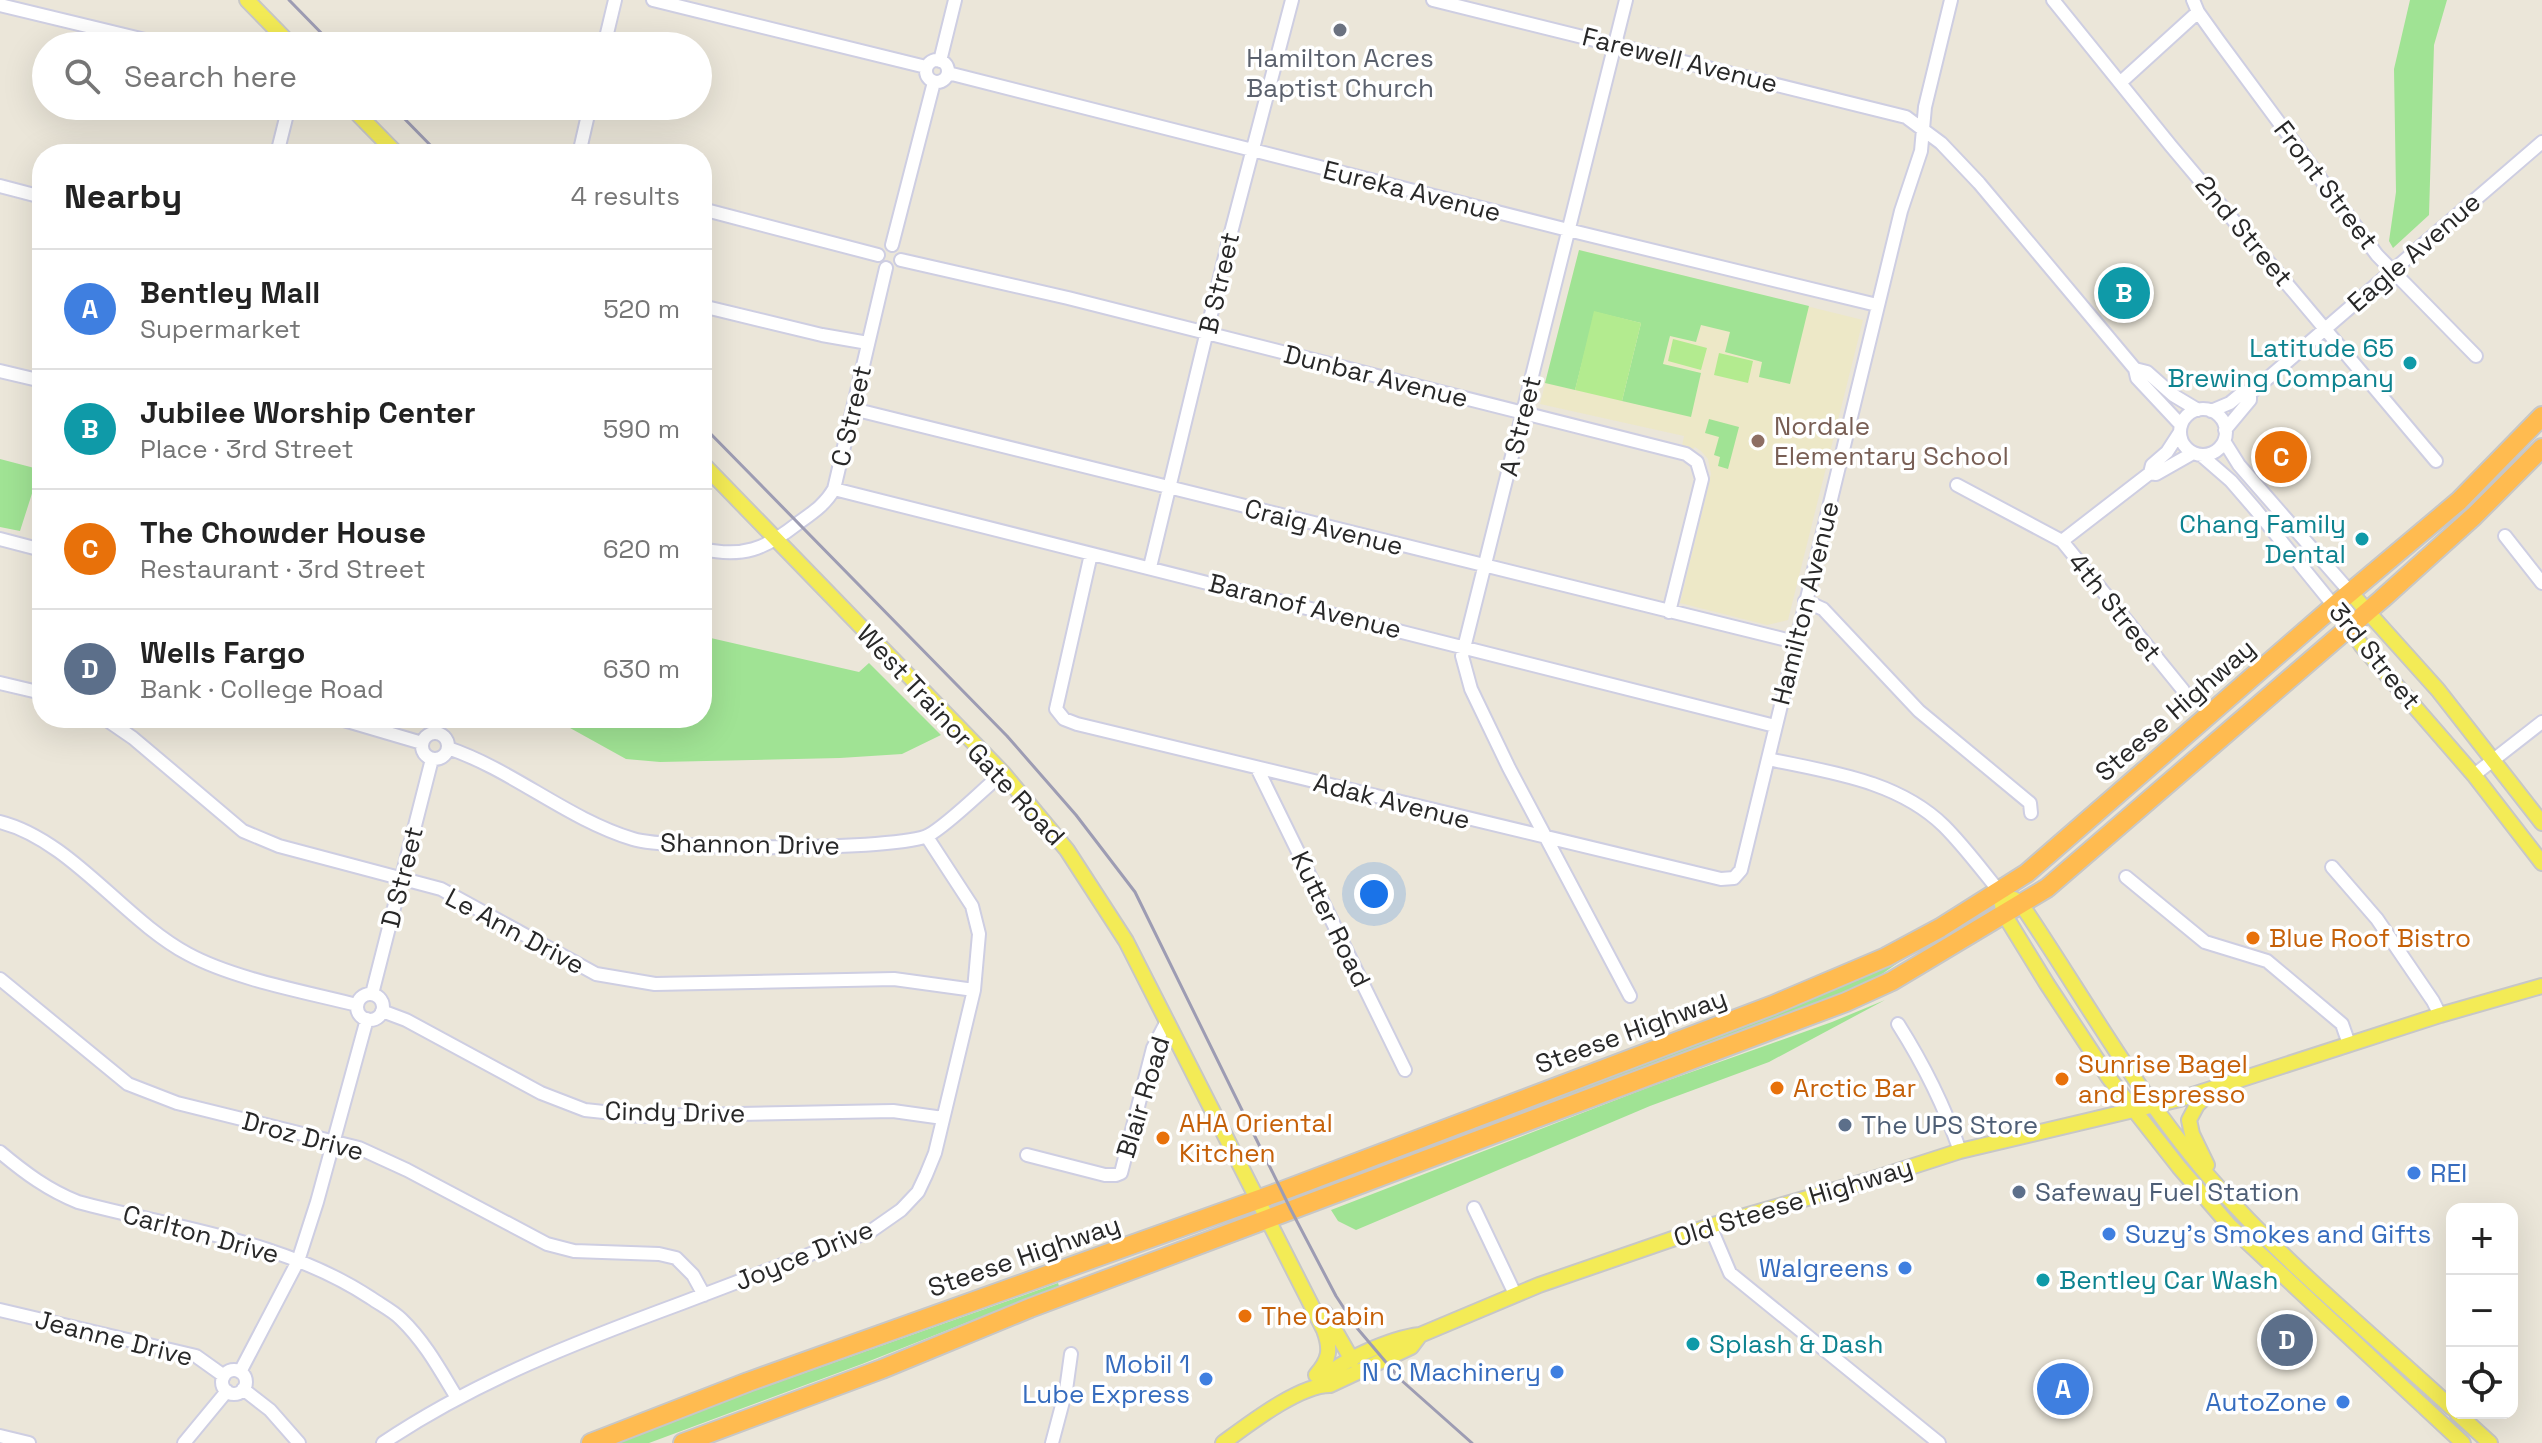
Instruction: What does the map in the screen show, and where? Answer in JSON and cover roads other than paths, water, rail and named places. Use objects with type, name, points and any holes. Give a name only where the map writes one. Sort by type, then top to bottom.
[{"type":"highway","name":"Steese Highway","points":[[591,1443],[748,1382],[1259,1199],[1811,991],[1886,957],[1940,928],[2027,873],[2459,501],[2542,416]]},
{"type":"highway","name":"Steese Highway","points":[[683,1443],[882,1369],[1030,1308],[1846,1002],[1892,981],[2047,888],[2474,516],[2542,448]]},
{"type":"main road","points":[[247,0],[278,32]]},
{"type":"main road","points":[[364,120],[387,144]]},
{"type":"main road","name":"West Trainor Gate Road","points":[[712,473],[1003,773],[1067,850],[1094,890],[1126,941],[1308,1295],[1330,1344],[1325,1364],[1313,1378],[1319,1386]]},
{"type":"main road","name":"3rd Street","points":[[2350,592],[2438,690],[2542,823]]},
{"type":"main road","name":"3rd Street","points":[[2334,606],[2362,646],[2474,775],[2542,863]]},
{"type":"main road","points":[[1999,891],[2021,904],[2152,1106],[2217,1187],[2261,1232],[2446,1402]]},
{"type":"main road","points":[[1999,891],[2004,914],[2109,1078],[2179,1167],[2229,1225],[2463,1443]]},
{"type":"main road","name":"Old Steese Highway","points":[[1352,1360],[1515,1294],[1710,1226],[2015,1136],[2135,1111],[2542,986]]},
{"type":"main road","points":[[2217,1087],[2197,1105],[2189,1124],[2217,1187]]},
{"type":"main road","name":"West Trainor Gate Road","points":[[1308,1295],[1321,1306],[1352,1360]]},
{"type":"main road","name":"Old Steese Highway","points":[[1223,1443],[1319,1386],[1411,1347],[1420,1335]]},
{"type":"main road","points":[[1319,1386],[1347,1368],[1352,1360]]},
{"type":"main road","points":[[2464,1419],[2490,1443]]},
{"type":"street","points":[[607,32],[615,0]]},
{"type":"street","points":[[653,0],[926,67]]},
{"type":"street","points":[[940,61],[955,0]]},
{"type":"street","name":"B Street","points":[[1150,567],[1292,0]]},
{"type":"street","name":"Farewell Avenue","points":[[1433,0],[1906,117],[1923,129]]},
{"type":"street","name":"A Street","points":[[1626,0],[1464,646],[1464,670],[1630,996]]},
{"type":"street","name":"Hamilton Avenue","points":[[1734,878],[1741,870],[1877,305],[1901,211],[1921,151],[1925,107],[1951,0]]},
{"type":"street","name":"2nd Street","points":[[2053,0],[2171,146],[2436,461]]},
{"type":"street","points":[[0,5],[112,32]]},
{"type":"street","points":[[2121,82],[2196,6]]},
{"type":"street","name":"Front Street","points":[[2196,6],[2377,255],[2476,356]]},
{"type":"street","points":[[933,60],[945,64],[948,73],[944,79],[934,82],[926,74],[926,67],[933,60]]},
{"type":"street","name":"Eureka Avenue","points":[[948,73],[1877,305]]},
{"type":"street","points":[[892,245],[934,82]]},
{"type":"street","points":[[280,144],[286,120]]},
{"type":"street","points":[[581,144],[587,120]]},
{"type":"street","points":[[1923,129],[1941,143],[1979,183],[2135,369],[2137,378],[2180,429],[2183,445],[2197,454]]},
{"type":"street","name":"Eagle Avenue","points":[[2205,411],[2230,403],[2242,393],[2250,393],[2542,142]]},
{"type":"street","points":[[0,186],[32,194]]},
{"type":"street","points":[[712,212],[878,255]]},
{"type":"street","points":[[892,245],[900,250],[901,260],[893,267],[886,268],[880,263],[878,255],[881,248],[892,245]]},
{"type":"street","name":"Dunbar Avenue","points":[[901,260],[1208,332],[1686,454],[1697,462],[1702,479],[1669,612]]},
{"type":"street","name":"C Street","points":[[777,541],[827,503],[834,489],[886,268]]},
{"type":"street","points":[[712,308],[868,343]]},
{"type":"street","points":[[2135,369],[2147,372],[2173,395],[2221,419],[2225,436],[2217,450],[2197,454],[2156,474],[2150,473]]},
{"type":"street","points":[[0,371],[32,379]]},
{"type":"street","name":"Eagle Avenue","points":[[2225,436],[2250,400],[2250,393]]},
{"type":"street","name":"Craig Avenue","points":[[853,409],[1795,642]]},
{"type":"street","points":[[2062,541],[2150,473],[2152,465],[2167,452],[2191,413],[2205,411]]},
{"type":"street","name":"3rd Street","points":[[2225,436],[2239,465],[2350,592]]},
{"type":"street","name":"3rd Street","points":[[2197,454],[2231,481],[2334,606]]},
{"type":"street","name":"4th Street","points":[[1957,485],[2062,541],[2183,690]]},
{"type":"street","name":"Baranof Avenue","points":[[834,489],[1775,726]]},
{"type":"street","points":[[2505,536],[2542,583]]},
{"type":"street","points":[[0,539],[32,547]]},
{"type":"street","points":[[712,551],[743,552],[777,541]]},
{"type":"street","name":"Adak Avenue","points":[[1091,554],[1056,709],[1064,719],[1547,838],[1721,879],[1734,878]]},
{"type":"street","points":[[1805,601],[1823,609],[1919,711],[2030,803],[2031,813]]},
{"type":"street","points":[[0,683],[32,691]]},
{"type":"street","points":[[2474,775],[2542,722]]},
{"type":"street","name":"Le Ann Drive","points":[[118,728],[243,831],[279,846],[441,889],[596,974],[655,984],[894,979],[974,990]]},
{"type":"street","points":[[371,728],[422,743]]},
{"type":"street","points":[[438,734],[440,728]]},
{"type":"street","points":[[430,734],[438,734],[445,738],[448,748],[442,757],[432,759],[423,752],[422,743],[430,734]]},
{"type":"street","name":"Shannon Drive","points":[[448,748],[597,824],[633,839],[683,846],[853,845],[927,837]]},
{"type":"street","name":"D Street","points":[[372,994],[432,759]]},
{"type":"street","points":[[1768,759],[1871,783],[1901,795],[1942,823],[1999,891]]},
{"type":"street","name":"Kutter Road","points":[[1257,768],[1405,1070]]},
{"type":"street","points":[[927,837],[1003,773]]},
{"type":"street","points":[[0,822],[54,848],[144,924],[188,954],[223,969],[357,1005]]},
{"type":"street","name":"Joyce Drive","points":[[383,1443],[416,1420],[517,1368],[871,1231],[901,1210],[918,1192],[935,1153],[974,990],[979,934],[972,906],[927,837]]},
{"type":"street","points":[[2332,867],[2377,919],[2440,1015]]},
{"type":"street","points":[[2126,877],[2205,942],[2267,961],[2342,1024],[2349,1044]]},
{"type":"street","name":"Droz Drive","points":[[0,979],[128,1084],[177,1103],[359,1148],[547,1244],[574,1251],[659,1254],[676,1258],[693,1275],[704,1295]]},
{"type":"street","points":[[372,994],[382,1003],[382,1011],[377,1017],[367,1019],[359,1012],[357,1005],[361,998],[372,994]]},
{"type":"street","name":"Cindy Drive","points":[[382,1011],[406,1020],[541,1093],[585,1110],[641,1116],[893,1111],[943,1118]]},
{"type":"street","points":[[240,1372],[298,1261],[335,1141],[367,1019]]},
{"type":"street","name":"Blair Road","points":[[1027,1155],[1105,1175],[1121,1173],[1153,1048],[1167,1021]]},
{"type":"street","points":[[1898,1024],[1923,1063],[1960,1151]]},
{"type":"street","name":"Carlton Drive","points":[[0,1152],[24,1173],[54,1192],[78,1202],[240,1240],[298,1261],[353,1286],[400,1317],[429,1351],[457,1398]]},
{"type":"street","points":[[1474,1208],[1515,1294]]},
{"type":"street","points":[[1710,1226],[1730,1273],[1939,1443]]},
{"type":"street","name":"Jeanne Drive","points":[[0,1310],[196,1356],[224,1376]]},
{"type":"street","points":[[1052,1443],[1066,1390],[1071,1354]]},
{"type":"street","points":[[232,1370],[240,1372],[245,1378],[243,1389],[234,1394],[227,1391],[223,1385],[224,1376],[232,1370]]},
{"type":"street","points":[[243,1389],[270,1410],[299,1443]]},
{"type":"street","points":[[184,1443],[227,1391]]},
{"type":"street","points":[[0,1436],[29,1443]]},
{"type":"railway","points":[[289,0],[320,32]]},
{"type":"railway","points":[[406,120],[429,144]]},
{"type":"railway","points":[[712,435],[1007,736],[1076,815],[1135,892],[1336,1296],[1357,1328],[1401,1380],[1472,1443]]},
{"type":"place","name":"Hamilton Acres Baptist Church","points":[[1340,30]]},
{"type":"place","name":"Jubilee Worship Center","points":[[2124,293]]},
{"type":"place","name":"Latitude 65 Brewing Company","points":[[2410,363]]},
{"type":"place","name":"Nordale Elementary School","points":[[1758,441]]},
{"type":"place","name":"The Chowder House","points":[[2281,457]]},
{"type":"place","name":"Chang Family Dental","points":[[2362,539]]},
{"type":"place","name":"Blue Roof Bistro","points":[[2253,938]]},
{"type":"place","name":"Sunrise Bagel and Espresso","points":[[2062,1079]]},
{"type":"place","name":"Arctic Bar","points":[[1777,1088]]},
{"type":"place","name":"The UPS Store","points":[[1845,1125]]},
{"type":"place","name":"AHA Oriental Kitchen","points":[[1163,1138]]},
{"type":"place","name":"REI","points":[[2414,1173]]},
{"type":"place","name":"Safeway Fuel Station","points":[[2019,1192]]},
{"type":"place","name":"Suzy's Smokes and Gifts","points":[[2109,1234]]},
{"type":"place","name":"Walgreens","points":[[1905,1268]]},
{"type":"place","name":"Bentley Car Wash","points":[[2043,1280]]},
{"type":"place","name":"The Cabin","points":[[1245,1316]]},
{"type":"place","name":"Wells Fargo","points":[[2287,1340]]},
{"type":"place","name":"Splash & Dash","points":[[1693,1344]]},
{"type":"place","name":"N C Machinery","points":[[1557,1372]]},
{"type":"place","name":"Mobil 1 Lube Express","points":[[1206,1379]]},
{"type":"place","name":"Bentley Mall","points":[[2063,1389]]},
{"type":"place","name":"AutoZone","points":[[2343,1402]]}]
